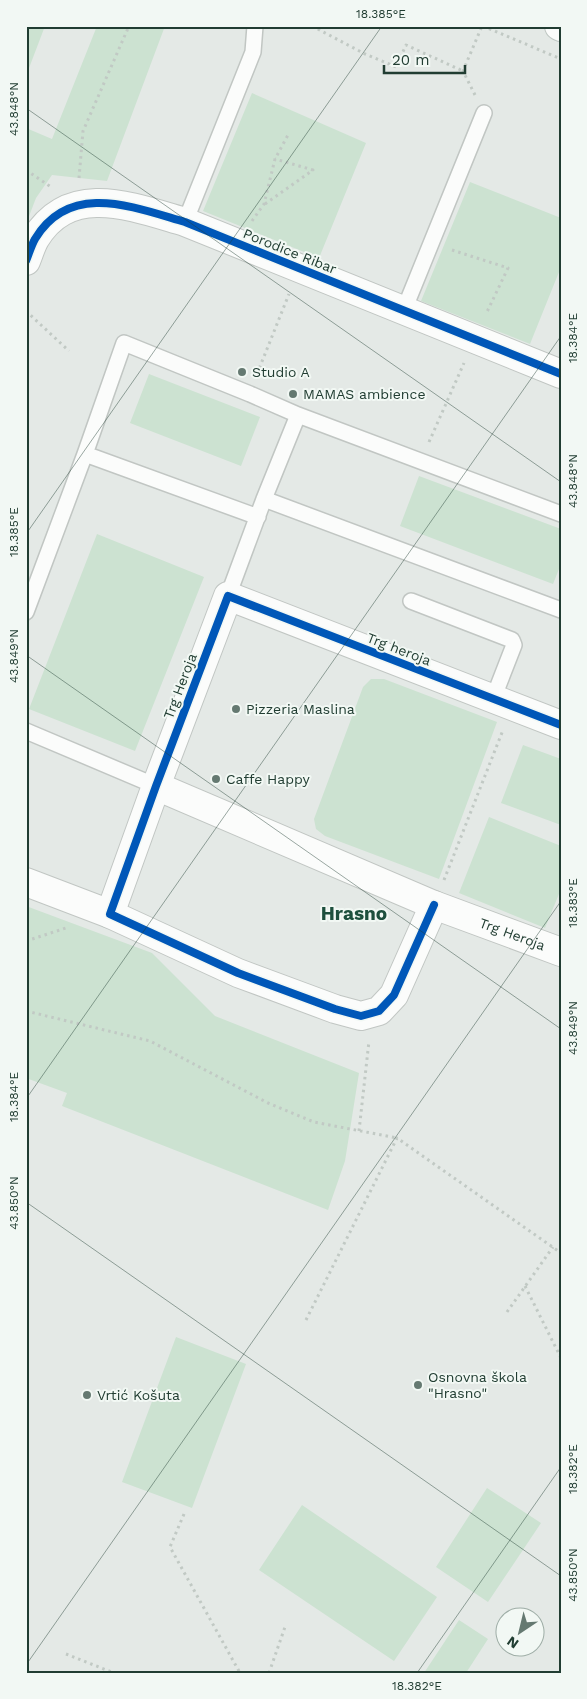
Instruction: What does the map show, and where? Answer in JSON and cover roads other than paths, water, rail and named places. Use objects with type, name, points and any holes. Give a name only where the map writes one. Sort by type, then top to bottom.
[{"type":"street","name":"Porodice Ribar","points":[[26,261],[34,240],[46,224],[61,212],[77,205],[100,202],[130,206],[186,222],[561,374]]},
{"type":"street","name":"Trg heroja","points":[[228,596],[561,725]]},
{"type":"street","name":"Trg Heroja","points":[[228,596],[156,786],[434,905],[558,945]]},
{"type":"street","points":[[110,914],[156,786]]},
{"type":"street","points":[[26,882],[110,914],[238,973],[335,1009],[361,1016],[378,1011],[394,995],[434,905]]},
{"type":"lane","points":[[186,222],[254,52],[255,26]]},
{"type":"lane","points":[[404,310],[484,114]]},
{"type":"lane","points":[[26,612],[124,343],[298,415],[561,514]]},
{"type":"lane","points":[[228,596],[298,415]]},
{"type":"lane","points":[[85,454],[258,517]]},
{"type":"lane","points":[[264,499],[561,610]]},
{"type":"lane","points":[[411,601],[512,640],[514,645],[503,703]]},
{"type":"lane","points":[[26,731],[156,786]]},
{"type":"place","name":"Studio A","points":[[242,372]]},
{"type":"place","name":"MAMAS ambience","points":[[293,394]]},
{"type":"place","name":"Pizzeria Maslina","points":[[236,709]]},
{"type":"place","name":"Caffe Happy","points":[[216,779]]},
{"type":"place","name":"Osnovna škola \"Hrasno\"","points":[[418,1385]]},
{"type":"place","name":"Vrtić Košuta","points":[[87,1395]]},
{"type":"district","name":"Hrasno","points":[[354,913]]}]
